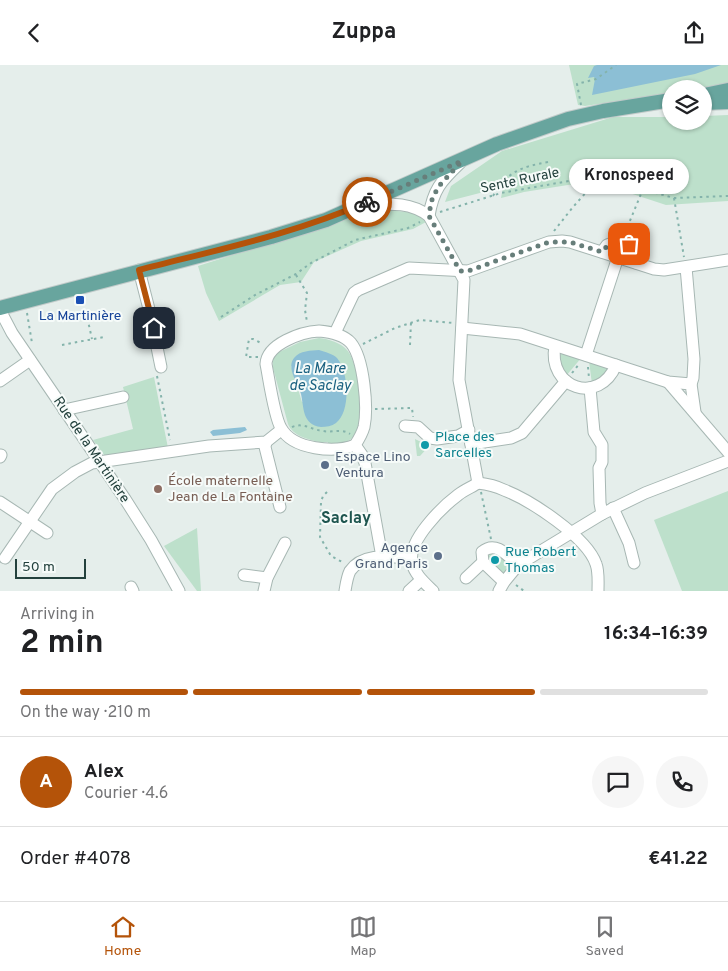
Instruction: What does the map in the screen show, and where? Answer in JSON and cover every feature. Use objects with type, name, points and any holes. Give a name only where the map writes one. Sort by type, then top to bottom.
[{"type":"main road","points":[[712,93],[728,90]]},
{"type":"main road","points":[[712,95],[728,95]]},
{"type":"main road","points":[[0,309],[139,270],[271,237],[326,219],[530,131],[583,115],[662,101]]},
{"type":"main road","points":[[712,103],[728,102]]},
{"type":"main road","points":[[646,103],[662,106]]},
{"type":"street","points":[[430,217],[431,202],[438,187],[462,161]]},
{"type":"street","points":[[360,205],[399,204],[421,210],[430,217],[464,280],[459,380],[478,483]]},
{"type":"street","points":[[602,252],[607,245],[622,241],[629,244],[633,250],[636,263]]},
{"type":"street","points":[[335,333],[352,296],[358,290],[409,268],[468,271],[549,242],[570,242],[664,270],[728,260]]},
{"type":"street","points":[[586,355],[618,257]]},
{"type":"street","points":[[684,268],[694,359],[691,384],[695,412]]},
{"type":"street","points":[[139,270],[161,367]]},
{"type":"street","name":"Rue de la Martinière","points":[[0,309],[12,333],[151,540],[179,591]]},
{"type":"street","points":[[462,327],[520,334],[668,382],[691,384]]},
{"type":"street","points":[[308,332],[335,333],[351,343],[360,363],[365,410],[364,426],[357,442],[340,449],[319,449],[293,439],[283,431],[278,419],[268,356],[293,337],[308,332]]},
{"type":"street","points":[[556,346],[554,359],[556,367],[566,381],[572,385],[590,389],[605,382],[612,375],[616,365]]},
{"type":"street","points":[[0,381],[30,360]]},
{"type":"street","points":[[471,445],[511,438],[522,433],[566,381]]},
{"type":"street","points":[[668,382],[728,452]]},
{"type":"street","points":[[590,389],[594,432],[602,445],[602,462],[599,468],[602,514]]},
{"type":"street","points":[[64,410],[123,397]]},
{"type":"street","points":[[409,423],[418,427],[430,438],[437,439],[458,437],[468,430]]},
{"type":"street","points":[[5,557],[52,489],[77,470],[92,463],[172,453],[209,446],[266,442],[283,431]]},
{"type":"street","points":[[266,442],[265,447],[280,507]]},
{"type":"street","points":[[357,442],[365,463],[382,557]]},
{"type":"street","points":[[518,565],[497,547],[486,548],[482,552],[483,562],[501,587],[518,565],[571,531],[645,493],[728,461]]},
{"type":"street","points":[[433,591],[421,580],[412,565],[414,546],[420,535],[452,500],[478,483],[507,491],[571,531],[594,559],[597,570],[598,591]]},
{"type":"street","points":[[0,502],[47,533]]},
{"type":"street","points":[[613,508],[629,543],[634,563]]},
{"type":"street","points":[[264,591],[268,578],[285,543]]},
{"type":"street","points":[[345,591],[349,573],[367,559],[382,557],[412,558]]},
{"type":"street","points":[[466,578],[483,562]]},
{"type":"street","points":[[244,575],[268,578]]},
{"type":"street","points":[[409,591],[421,580]]},
{"type":"path","points":[[583,115],[577,84],[596,79],[616,65]]},
{"type":"path","points":[[493,196],[500,183],[522,167],[548,162]]},
{"type":"path","name":"Sente Rurale","points":[[221,317],[255,295],[296,275],[311,263],[354,240],[408,228],[442,211],[493,196],[586,178],[613,181],[674,198],[728,196]]},
{"type":"path","points":[[549,242],[562,221],[598,179]]},
{"type":"path","points":[[622,241],[643,189]]},
{"type":"path","points":[[674,198],[684,268]]},
{"type":"path","points":[[296,275],[306,293],[305,310],[308,332]]},
{"type":"path","points":[[26,311],[32,345]]},
{"type":"path","points":[[86,312],[92,339]]},
{"type":"path","points":[[354,349],[395,328],[420,320],[456,323],[462,327]]},
{"type":"path","points":[[410,345],[411,322]]},
{"type":"path","points":[[62,345],[104,337]]},
{"type":"path","points":[[249,339],[253,339],[268,356],[261,358],[246,357],[249,339]]},
{"type":"path","points":[[566,381],[586,355]]},
{"type":"path","points":[[586,355],[590,389]]},
{"type":"path","points":[[161,367],[156,372],[172,453]]},
{"type":"path","points":[[365,410],[412,408],[409,423]]},
{"type":"path","points":[[283,431],[297,425],[308,426],[324,432],[339,430],[347,432],[357,442]]},
{"type":"path","points":[[478,483],[492,546]]},
{"type":"path","points":[[327,492],[321,502],[320,537],[331,556],[353,568]]},
{"type":"green space","points":[[569,65],[728,65],[728,84],[712,87],[712,80],[662,80],[662,94],[585,106],[578,105]]},
{"type":"green space","points":[[728,115],[728,201],[666,205],[593,181],[524,192],[501,198],[503,187],[445,202],[451,186],[502,151],[613,117],[662,117],[662,130],[712,130],[712,116]]},
{"type":"green space","points":[[388,210],[415,213],[426,222],[413,229],[361,241],[314,262],[301,282],[280,285],[219,321],[206,293],[198,266],[355,216]]},
{"type":"green space","points":[[319,338],[331,340],[347,350],[352,358],[358,381],[360,409],[356,432],[349,441],[328,444],[328,442],[313,441],[298,435],[288,424],[273,368],[273,357],[275,354],[300,342]],"holes":[[[291,366],[341,366],[346,390],[302,402]]]},
{"type":"green space","points":[[559,351],[582,357],[566,376],[558,368]]},
{"type":"green space","points":[[589,361],[613,367],[592,384]]},
{"type":"green space","points":[[154,377],[168,448],[105,456],[93,440],[133,429],[123,387]]},
{"type":"green space","points":[[415,439],[429,446],[420,456],[417,456]]},
{"type":"green space","points":[[728,491],[728,591],[682,591],[654,520]]},
{"type":"green space","points":[[197,528],[201,591],[197,591],[164,546]]},
{"type":"green space","points":[[495,549],[513,565],[503,577],[484,557]]},
{"type":"water","points":[[721,65],[695,74],[592,95],[595,79],[594,77],[588,78],[594,66]]},
{"type":"water","name":"La Mare de Saclay","points":[[319,350],[331,354],[341,364],[347,392],[341,418],[334,424],[323,427],[315,426],[307,419],[291,366],[296,355],[306,351]]},
{"type":"water","points":[[245,427],[247,430],[240,433],[213,436],[210,432],[213,430]]},
{"type":"way so far","points":[[367,202],[462,161],[444,178],[438,187],[431,202],[429,216],[460,271],[468,271],[549,242],[570,242],[602,252],[607,245],[614,242],[622,241],[629,244]]},
{"type":"place","name":"Kronospeed","points":[[629,244]]},
{"type":"place","name":"La Martinière","points":[[80,300]]},
{"type":"place","name":"Place des Sarcelles","points":[[425,445]]},
{"type":"place","name":"Espace Lino Ventura","points":[[325,465]]},
{"type":"place","name":"École maternelle Jean de La Fontaine","points":[[158,489]]},
{"type":"place","name":"Agence Grand Paris","points":[[438,556]]},
{"type":"place","name":"Rue Robert Thomas","points":[[495,560]]},
{"type":"district","name":"Saclay","points":[[346,519]]},
{"type":"route","points":[[154,328],[139,270],[271,237],[326,219],[367,202]]}]
